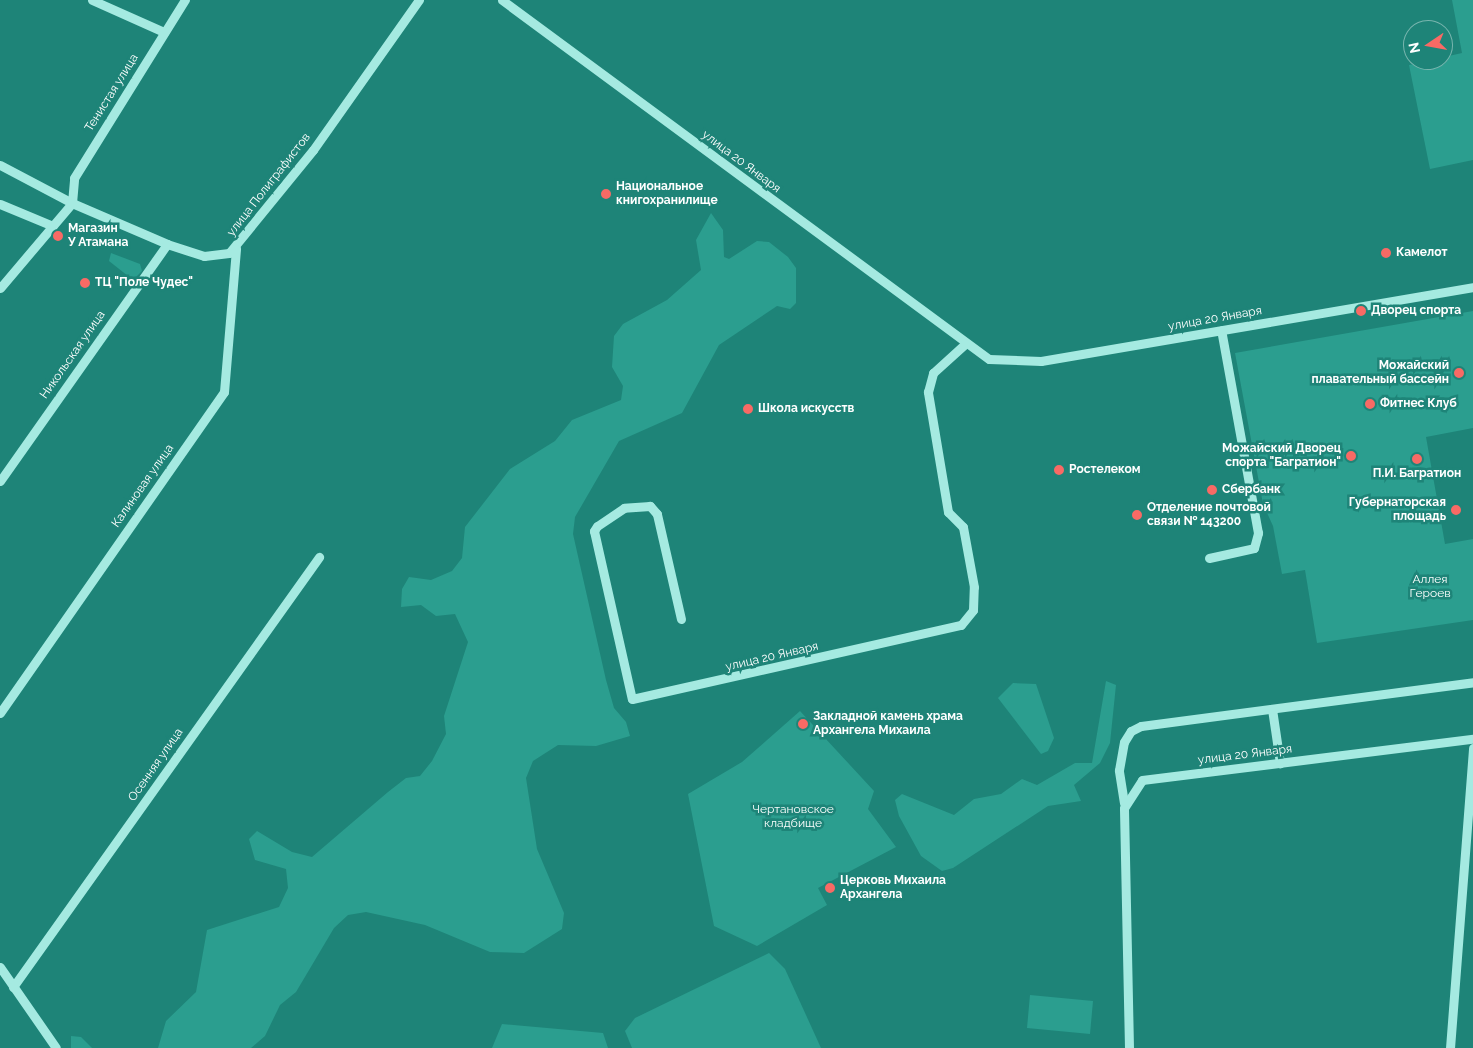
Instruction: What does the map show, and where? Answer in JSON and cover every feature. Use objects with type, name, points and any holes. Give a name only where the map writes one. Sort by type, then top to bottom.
[{"type":"street","points":[[92,0],[164,32]]},
{"type":"street","name":"Тенистая улица","points":[[72,203],[74,178],[185,0]]},
{"type":"street","name":"улица Полиграфистов","points":[[0,165],[72,203],[167,244],[204,256],[236,249],[419,0]]},
{"type":"street","name":"улица 20 Января","points":[[502,0],[965,344],[989,359],[1019,363],[1473,287]]},
{"type":"street","points":[[0,288],[72,203]]},
{"type":"street","points":[[0,204],[53,226]]},
{"type":"street","name":"Никольская улица","points":[[0,481],[167,244]]},
{"type":"street","name":"Калиновая улица","points":[[0,713],[224,392],[236,249]]},
{"type":"street","points":[[1209,558],[1254,548],[1258,533],[1221,330]]},
{"type":"street","name":"улица 20 Января","points":[[681,619],[657,514],[650,506],[624,508],[597,526],[594,531],[632,699],[962,625],[973,610],[974,587],[963,528],[948,512],[928,392],[933,373],[965,344]]},
{"type":"street","name":"Осенняя улица","points":[[12,987],[319,557]]},
{"type":"street","points":[[1129,1048],[1128,896],[1124,803],[1119,770],[1130,731],[1272,709],[1473,682]]},
{"type":"street","points":[[1272,709],[1280,763]]},
{"type":"street","name":"улица 20 Января","points":[[1124,803],[1142,780],[1473,739]]},
{"type":"street","points":[[1450,1048],[1473,748]]},
{"type":"street","points":[[0,967],[12,987],[56,1048]]},
{"type":"green space","points":[[1452,0],[1473,0],[1473,160],[1430,169],[1410,70],[1453,70],[1453,55],[1462,53]]},
{"type":"green space","points":[[711,213],[723,230],[724,257],[729,259],[757,241],[769,242],[788,257],[796,268],[796,303],[790,309],[777,306],[719,345],[682,413],[619,441],[575,517],[573,534],[606,680],[614,708],[626,722],[630,736],[596,746],[558,745],[533,761],[526,778],[537,849],[564,913],[562,929],[524,953],[490,952],[425,925],[366,912],[348,915],[334,928],[296,992],[280,1005],[265,1036],[251,1048],[158,1048],[166,1021],[196,992],[207,930],[279,907],[288,888],[286,869],[255,860],[249,839],[257,831],[292,852],[312,857],[406,778],[420,776],[432,761],[446,734],[444,716],[468,642],[455,614],[436,616],[421,605],[401,607],[402,589],[409,577],[431,580],[452,571],[462,558],[465,527],[510,469],[555,441],[572,420],[621,400],[623,386],[612,367],[614,336],[623,324],[667,300],[701,270],[696,240]]},
{"type":"green space","points":[[111,253],[140,264],[142,271],[136,277],[128,276],[109,261]]},
{"type":"green space","name":"Аллея Героев","points":[[1473,311],[1473,428],[1426,437],[1445,544],[1473,539],[1473,620],[1317,643],[1305,570],[1282,574],[1273,526],[1263,504],[1235,353]]},
{"type":"green space","points":[[1106,681],[1116,685],[1110,743],[1100,763],[1074,785],[1081,801],[1048,806],[953,868],[942,871],[921,856],[899,816],[895,800],[902,794],[954,815],[974,799],[1001,794],[1022,779],[1037,785],[1075,763],[1092,763]]},
{"type":"green space","points":[[1013,683],[1036,684],[1054,738],[1048,751],[1041,754],[998,698]]},
{"type":"green space","name":"Чертановское кладбище","points":[[800,711],[874,791],[868,809],[896,847],[818,888],[827,905],[757,946],[714,926],[688,794],[742,762]]},
{"type":"green space","points":[[769,953],[785,969],[821,1048],[632,1048],[625,1031],[635,1018]]},
{"type":"green space","points":[[1030,995],[1093,1001],[1090,1034],[1027,1028]]},
{"type":"green space","points":[[502,1024],[603,1033],[608,1048],[492,1048]]},
{"type":"green space","points":[[71,1036],[81,1037],[92,1048],[71,1048]]},
{"type":"place","name":"Национальное книгохранилище","points":[[606,194]]},
{"type":"place","name":"Магазин У Атамана","points":[[58,236]]},
{"type":"place","name":"Камелот","points":[[1386,253]]},
{"type":"place","name":"ТЦ \"Поле Чудес\"","points":[[85,283]]},
{"type":"place","name":"Дворец спорта","points":[[1361,311]]},
{"type":"place","name":"Можайский плавательный бассейн","points":[[1459,373]]},
{"type":"place","name":"Фитнес Клуб","points":[[1370,404]]},
{"type":"place","name":"Школа искусств","points":[[748,409]]},
{"type":"place","name":"Можайский Дворец спорта \"Багратион\"","points":[[1351,456]]},
{"type":"place","name":"П.И. Багратион","points":[[1417,459]]},
{"type":"place","name":"Ростелеком","points":[[1059,470]]},
{"type":"place","name":"Сбербанк","points":[[1212,490]]},
{"type":"place","name":"Губернаторская площадь","points":[[1456,510]]},
{"type":"place","name":"Отделение почтовой связи № 143200","points":[[1137,515]]},
{"type":"place","name":"Закладной камень храма Архангела Михаила","points":[[803,724]]},
{"type":"place","name":"Церковь Михаила Архангела","points":[[830,888]]}]
